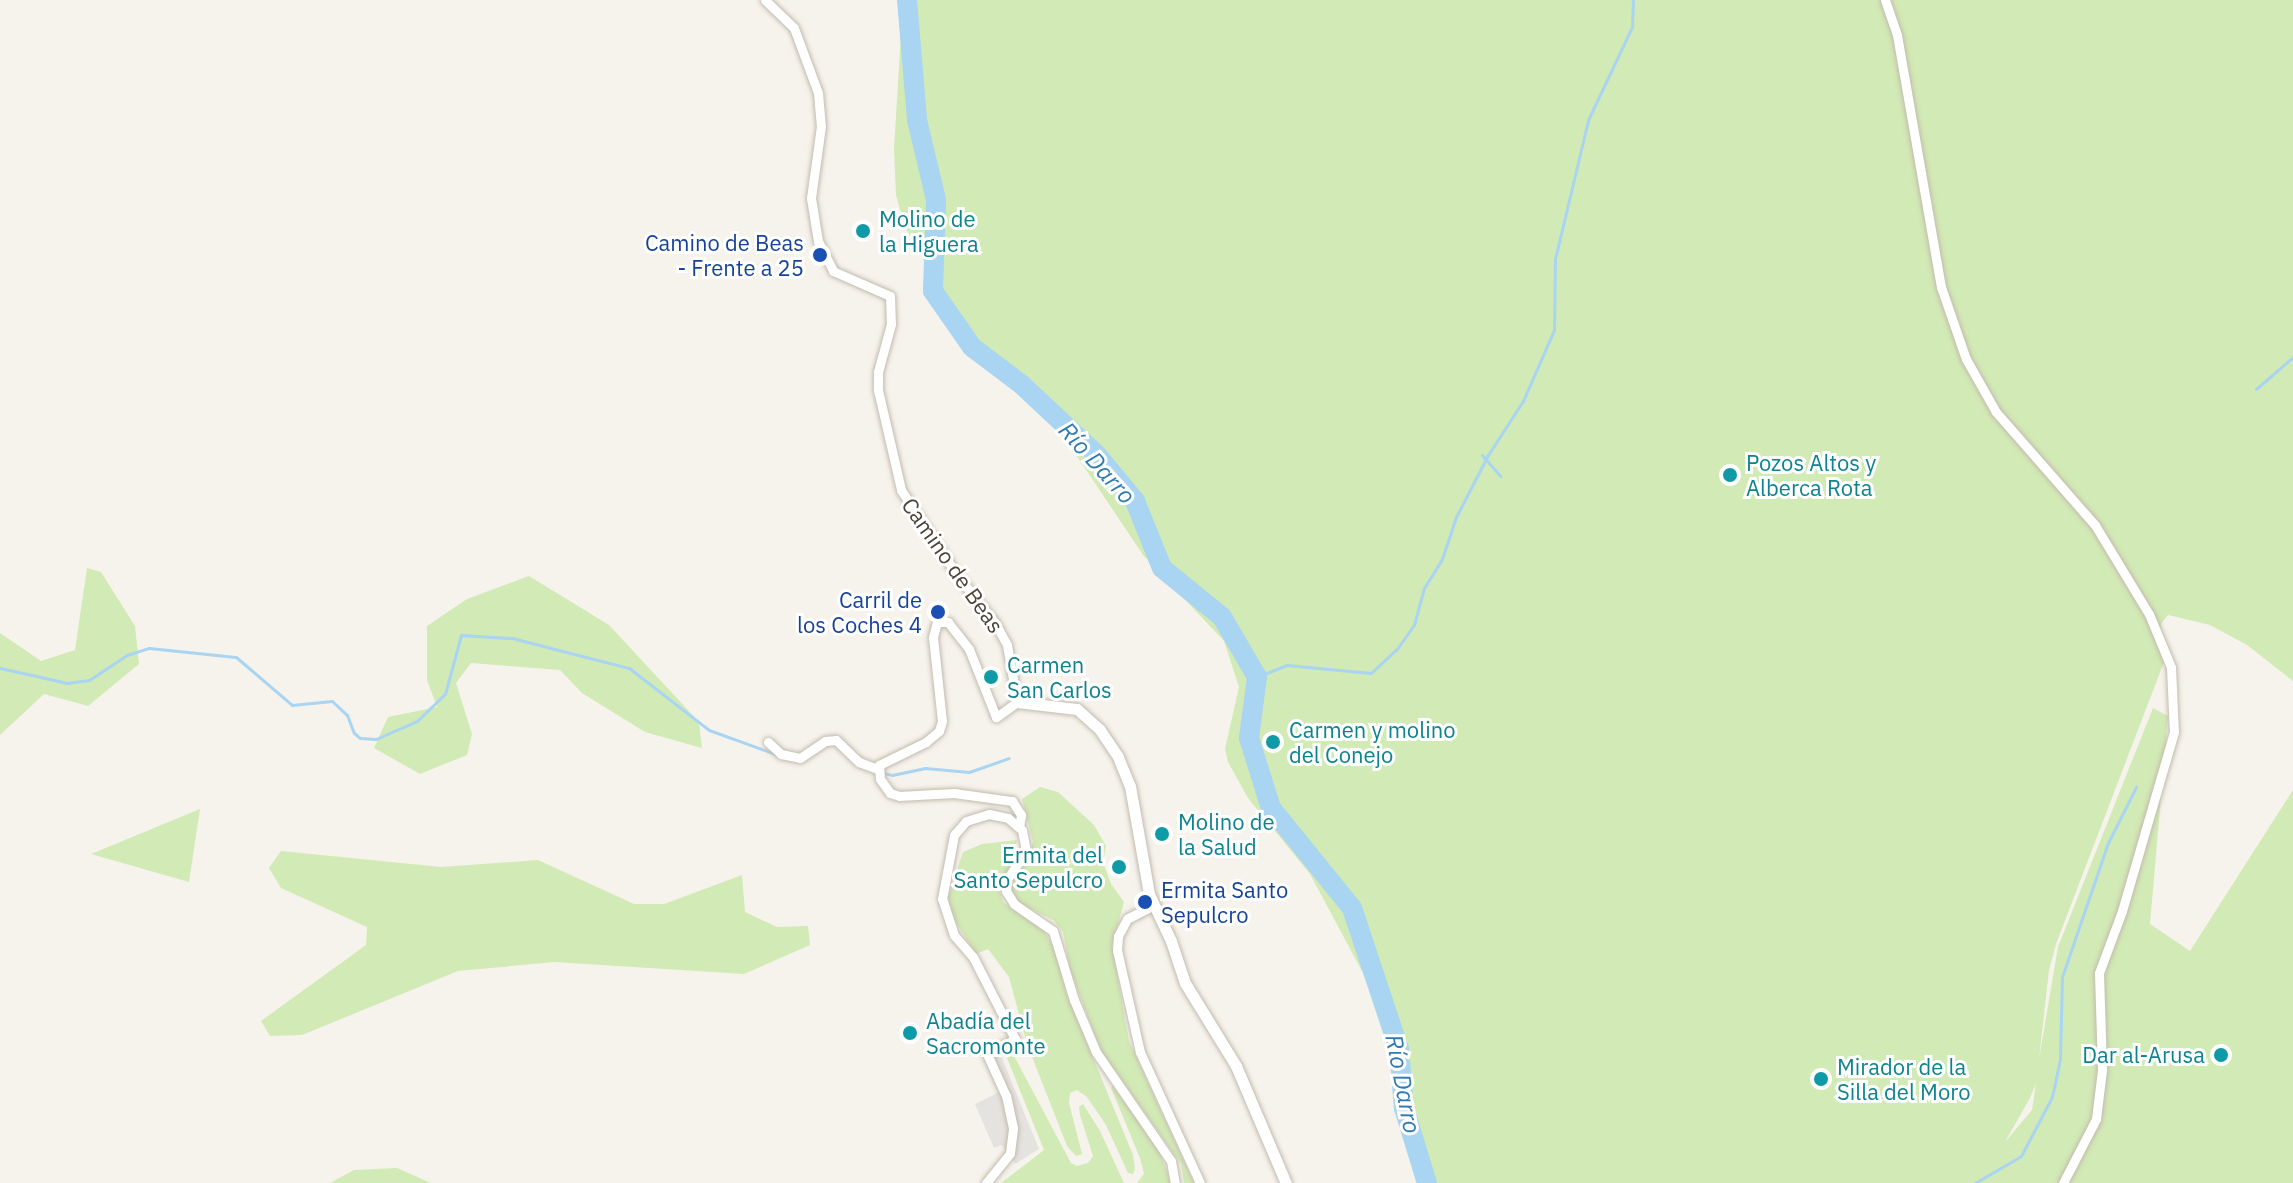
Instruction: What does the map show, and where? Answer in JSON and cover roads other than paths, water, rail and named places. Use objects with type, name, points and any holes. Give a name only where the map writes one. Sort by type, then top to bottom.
[{"type":"street","name":"Camino de Beas","points":[[765,0],[794,28],[818,93],[821,126],[811,198],[818,241],[833,271],[890,296],[891,324],[878,372],[878,390],[901,490],[957,575],[995,623],[1007,645],[1011,686],[1017,702]]},
{"type":"street","points":[[1885,0],[1897,35],[1941,287],[1949,317],[1981,389],[2013,431],[2083,507],[2149,614],[2171,667],[2174,732],[2099,973],[2102,1070],[2096,1119],[2063,1183]]},
{"type":"street","points":[[877,769],[882,762],[926,742],[939,731],[942,707],[933,637],[934,627],[941,620],[969,649],[996,717],[1017,702],[1077,709],[1109,742],[1130,786],[1144,876],[1154,905],[1185,983],[1236,1066],[1286,1183]]},
{"type":"street","points":[[768,742],[781,754],[800,758],[825,741],[836,740],[859,762],[877,769],[884,786],[899,796],[954,793],[1012,801],[1021,815],[1019,827]]},
{"type":"street","points":[[986,1183],[1010,1153],[1013,1128],[1006,1096],[987,1054],[1015,1039],[973,957],[954,935],[942,899],[954,835],[966,821],[998,815],[1019,827],[1025,837],[1026,851],[1007,879],[1006,891],[1014,904],[1053,931],[1074,1000],[1096,1052],[1171,1161],[1175,1183]]},
{"type":"street","points":[[1154,905],[1127,919],[1118,936],[1117,950],[1140,1052],[1200,1183]]},
{"type":"waterway","name":"Río Darro","points":[[907,0],[917,120],[936,200],[933,291],[972,347],[1021,384],[1097,455],[1135,501],[1162,568],[1222,617],[1257,677],[1249,738],[1271,808],[1352,908],[1399,1049],[1404,1108],[1427,1183]]},
{"type":"waterway","points":[[1257,677],[1287,665],[1371,673],[1397,649],[1414,625],[1424,588],[1442,559],[1456,517],[1488,455],[1523,401],[1554,330],[1555,259],[1588,120],[1632,27],[1633,0]]},
{"type":"waterway","points":[[2256,389],[2293,357]]},
{"type":"waterway","points":[[1482,455],[1500,476]]},
{"type":"waterway","points":[[0,668],[67,683],[89,680],[127,655],[149,648],[236,657],[292,705],[332,701],[347,715],[354,733],[360,738],[376,739],[417,721],[445,694],[461,635],[512,638],[629,668],[709,730],[778,755]]},
{"type":"waterway","points":[[880,772],[892,775],[925,768],[969,772],[1009,758]]},
{"type":"waterway","points":[[1975,1183],[2021,1156],[2052,1097],[2060,1058],[2062,977],[2108,843],[2136,787]]},
{"type":"place","name":"Molino de la Higuera","points":[[863,231]]},
{"type":"place","name":"Camino de Beas - Frente a 25","points":[[820,255]]},
{"type":"place","name":"Pozos Altos y Alberca Rota","points":[[1730,475]]},
{"type":"place","name":"Carril de los Coches 4","points":[[938,612]]},
{"type":"place","name":"Carmen San Carlos","points":[[991,677]]},
{"type":"place","name":"Carmen y molino del Conejo","points":[[1273,742]]},
{"type":"place","name":"Molino de la Salud","points":[[1162,834]]},
{"type":"place","name":"Ermita del Santo Sepulcro","points":[[1119,867]]},
{"type":"place","name":"Ermita Santo Sepulcro","points":[[1145,902]]},
{"type":"place","name":"Abadía del Sacromonte","points":[[910,1033]]},
{"type":"place","name":"Dar al-Arusa","points":[[2221,1055]]},
{"type":"place","name":"Mirador de la Silla del Moro","points":[[1821,1079]]}]
